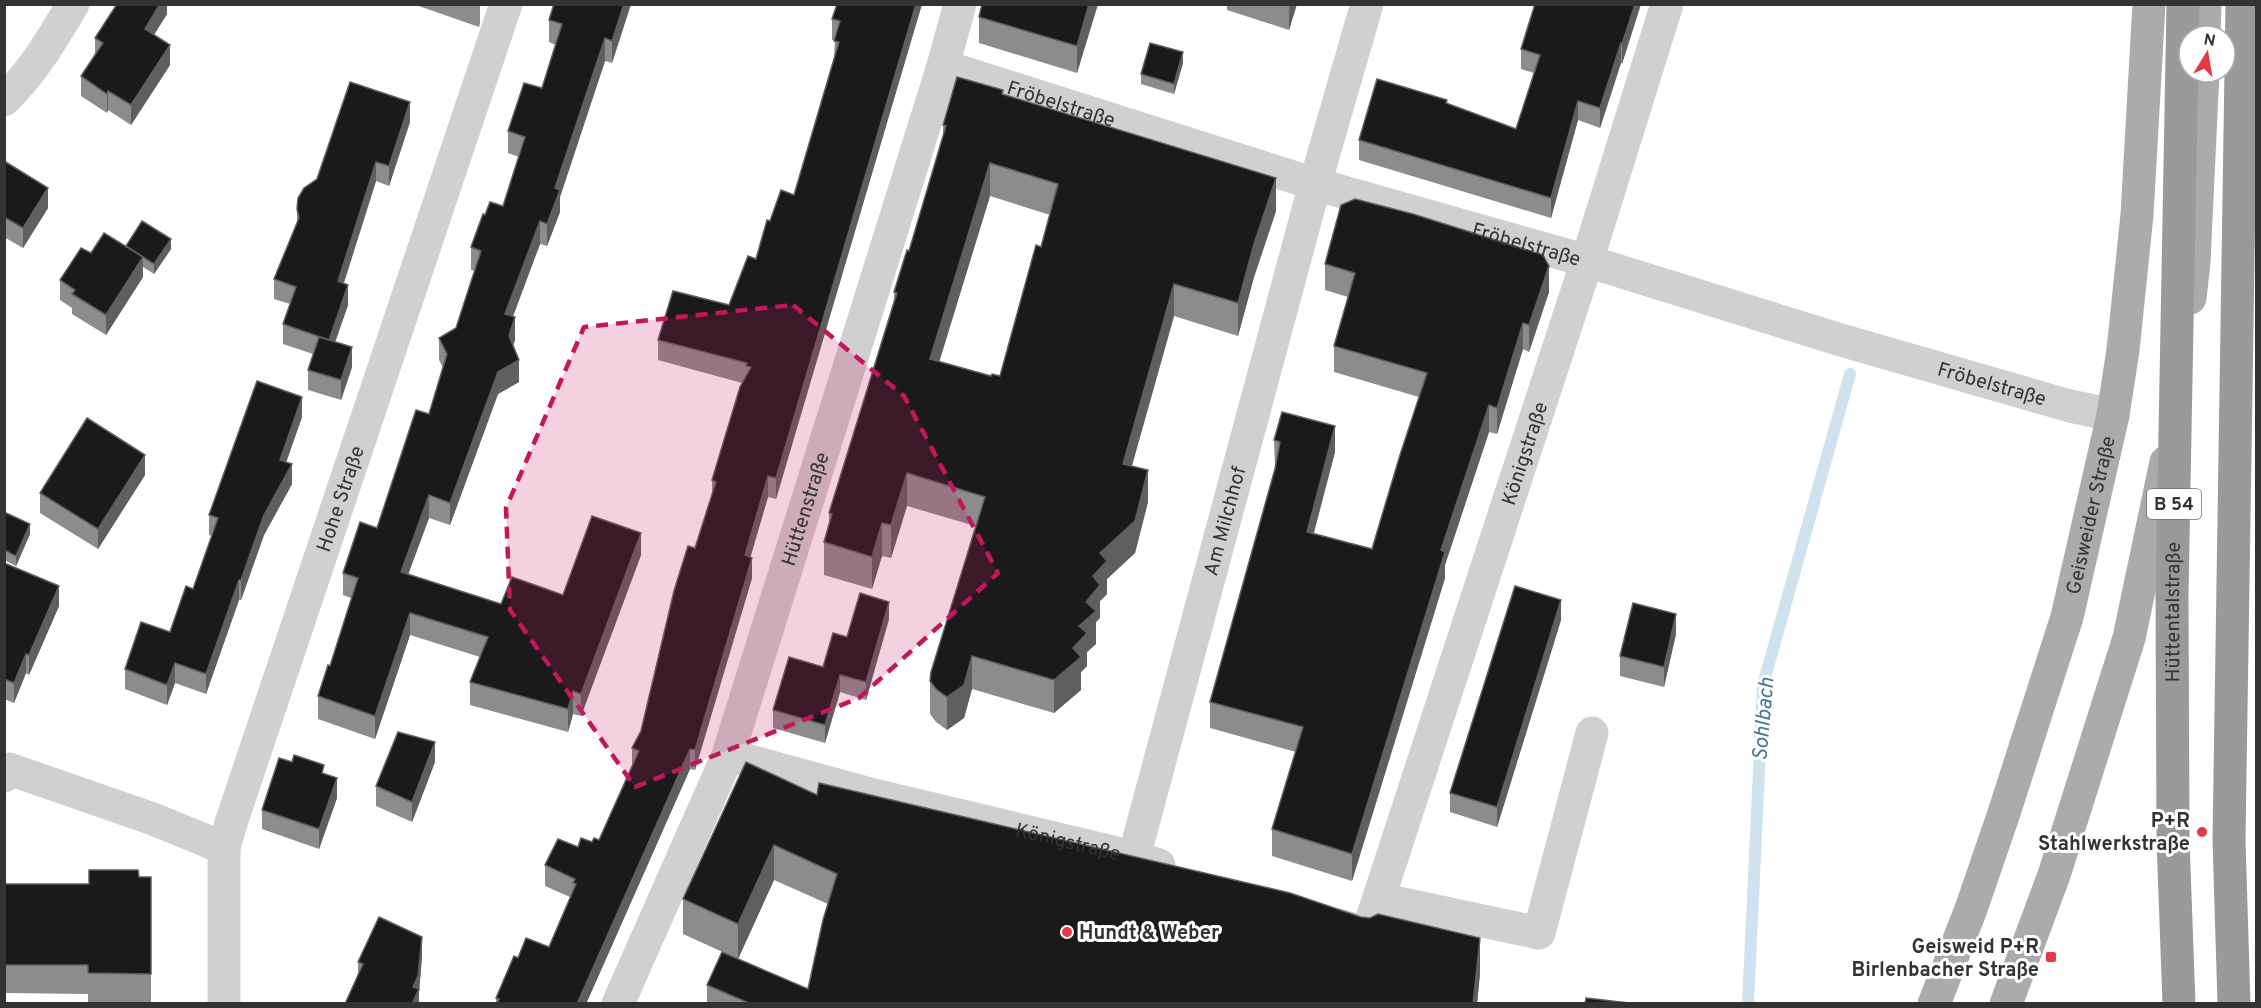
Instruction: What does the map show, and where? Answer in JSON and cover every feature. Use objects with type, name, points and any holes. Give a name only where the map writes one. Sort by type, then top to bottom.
[{"type":"highway","name":"Hüttentalstraße","points":[[2180,1004],[2173,840],[2172,594],[2183,4]]},
{"type":"highway","points":[[2234,1004],[2229,840],[2242,4]]},
{"type":"main road","name":"Geisweider Straße","points":[[1934,1004],[2001,824],[2067,617],[2113,415],[2123,350],[2137,214],[2149,4]]},
{"type":"main road","points":[[2204,24],[2205,4]]},
{"type":"main road","points":[[2006,1004],[2054,875],[2129,638],[2169,448],[2194,262],[2202,84]]},
{"type":"street","points":[[4,100],[20,84],[48,46],[73,4]]},
{"type":"street","name":"Hohe Straße","points":[[224,1004],[224,848],[234,812],[506,4]]},
{"type":"street","name":"Hüttenstraße","points":[[618,1004],[728,755],[943,66],[960,4]]},
{"type":"street","name":"Am Milchhof","points":[[1134,857],[1315,184],[1367,4]]},
{"type":"street","name":"Königstraße","points":[[1312,916],[1367,934],[1587,261],[1667,4]]},
{"type":"street","name":"Fröbelstraße","points":[[943,66],[1315,184],[1587,261],[1841,340],[2070,406],[2113,415]]},
{"type":"street","points":[[1379,899],[1539,933],[1592,733]]},
{"type":"street","name":"Königstraße","points":[[728,755],[870,794],[1134,857],[1190,875]]},
{"type":"street","points":[[6,771],[153,819],[224,848]]},
{"type":"highlighted area","points":[[793,305],[904,396],[998,573],[859,698],[635,787],[510,610],[506,508],[584,327]]},
{"type":"building","points":[[117,4],[160,4],[145,29],[170,45],[131,105],[108,91],[107,94],[81,76],[103,43],[95,38]]},
{"type":"building","points":[[554,4],[624,4],[612,41],[605,38],[555,188],[560,190],[547,224],[540,221],[505,314],[515,317],[509,336],[519,360],[498,372],[450,503],[429,495],[401,572],[501,604],[512,577],[563,595],[592,516],[641,533],[581,694],[573,691],[568,709],[470,682],[488,637],[410,613],[375,716],[318,696],[358,578],[343,573],[360,522],[377,528],[416,410],[429,414],[447,354],[439,338],[456,328],[481,251],[471,247],[490,202],[503,206],[525,137],[508,131],[524,83],[542,88],[562,24],[549,20]]},
{"type":"building","points":[[837,4],[916,4],[776,478],[768,476],[745,555],[752,558],[695,750],[690,749],[577,1004],[497,1004],[499,999],[496,998],[514,956],[518,958],[526,938],[549,947],[576,884],[573,883],[575,879],[545,865],[558,839],[578,847],[581,838],[592,842],[594,838],[599,840],[639,751],[632,748],[641,731],[674,591],[688,546],[695,548],[716,482],[712,480],[740,387],[751,367],[746,366],[747,363],[658,340],[673,291],[729,305],[748,256],[756,259],[767,220],[770,221],[781,190],[794,195],[839,42],[834,41],[840,21],[832,19]]},
{"type":"building","points":[[982,4],[1089,4],[1077,46],[979,17]]},
{"type":"building","points":[[1535,4],[1635,4],[1600,108],[1578,101],[1551,198],[1359,140],[1377,79],[1447,100],[1446,103],[1516,129],[1540,55],[1521,49]]},
{"type":"building","points":[[1150,43],[1183,52],[1174,84],[1141,74]]},
{"type":"building","points":[[957,77],[1003,90],[1002,94],[1276,178],[1254,244],[1238,303],[1174,284],[1123,464],[1148,470],[1135,521],[1100,553],[1107,561],[1093,576],[1100,585],[1086,602],[1096,611],[1079,626],[1087,633],[1073,648],[1081,657],[1054,680],[972,656],[964,685],[947,697],[930,681],[931,672],[985,497],[907,473],[891,525],[882,523],[872,557],[824,542],[832,514],[829,513],[946,126],[943,125]],"holes":[[[990,163],[1058,184],[1041,247],[1036,245],[1000,376],[992,374],[991,376],[930,359]]]},
{"type":"building","points":[[350,82],[410,102],[389,166],[376,162],[338,281],[348,285],[329,340],[283,324],[296,287],[274,279],[299,218],[298,198],[304,188],[317,179]]},
{"type":"building","points":[[4,161],[48,188],[23,228],[4,217]]},
{"type":"building","points":[[1355,199],[1413,214],[1543,255],[1549,266],[1529,325],[1523,323],[1497,408],[1489,405],[1441,550],[1445,552],[1352,854],[1272,829],[1303,727],[1210,702],[1275,469],[1280,442],[1274,440],[1282,412],[1335,426],[1307,532],[1372,549],[1427,373],[1334,346],[1355,273],[1325,264],[1341,205]]},
{"type":"building","points":[[142,221],[171,239],[154,264],[126,246]]},
{"type":"building","points":[[104,233],[143,257],[106,315],[72,294],[75,290],[60,280],[81,248],[91,253]]},
{"type":"building","points":[[319,337],[352,347],[341,380],[308,370]]},
{"type":"building","points":[[257,381],[302,397],[280,460],[292,464],[264,515],[206,674],[175,663],[167,685],[125,669],[141,622],[170,632],[186,586],[193,589],[218,518],[209,515]]},
{"type":"building","points":[[87,418],[145,455],[98,529],[40,493]]},
{"type":"building","points":[[4,512],[30,524],[16,556],[4,550]]},
{"type":"building","points":[[4,563],[59,586],[29,655],[26,654],[14,683],[4,679]]},
{"type":"building","points":[[1515,586],[1561,600],[1497,807],[1450,793]]},
{"type":"building","points":[[860,593],[889,602],[866,682],[840,675],[825,725],[773,710],[789,657],[823,667],[833,633],[847,637]]},
{"type":"building","points":[[1633,603],[1676,614],[1664,667],[1620,656]]},
{"type":"building","points":[[398,732],[435,742],[412,802],[376,786]]},
{"type":"building","points":[[294,755],[324,765],[322,773],[337,778],[319,829],[262,810],[279,758],[292,762]]},
{"type":"building","name":"Hundt & Weber","points":[[746,762],[817,795],[819,783],[1290,893],[1361,917],[1370,918],[1378,914],[1480,938],[1473,1004],[751,1004],[707,985],[722,952],[808,989],[823,920],[837,874],[774,845],[738,924],[683,899]]},
{"type":"building","points":[[89,870],[138,870],[139,877],[151,877],[151,974],[88,973],[88,965],[4,965],[4,884],[89,884]]},
{"type":"building","points":[[379,917],[422,937],[418,976],[413,987],[419,989],[412,1004],[345,1004],[363,964],[358,962]]},
{"type":"building","points":[[1586,998],[1638,1004],[1585,1004]]},
{"type":"waterway","name":"Sohlbach","points":[[1748,1004],[1763,685],[1850,374]]},
{"type":"place","name":"P+R Stahlwerkstraße","points":[[2202,832]]},
{"type":"place","name":"Hundt & Weber","points":[[1067,932]]},
{"type":"place","name":"Geisweid P+R Birlenbacher Straße","points":[[2051,957]]}]
